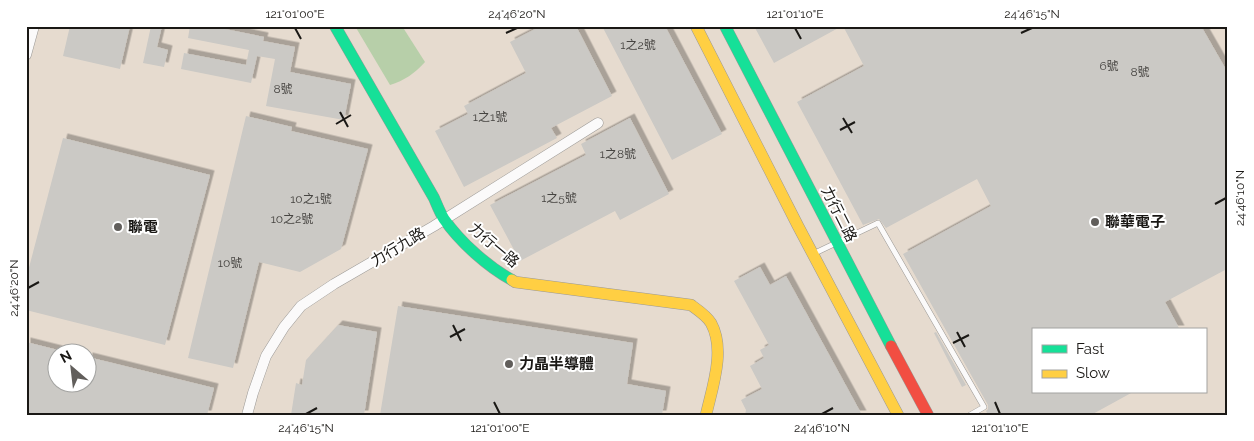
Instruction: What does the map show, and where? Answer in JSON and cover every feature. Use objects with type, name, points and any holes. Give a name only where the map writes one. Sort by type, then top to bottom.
[{"type":"street","points":[[26,55],[34,26]]},
{"type":"street","name":"力行一路","points":[[335,26],[434,198],[444,219],[468,247],[504,276],[516,282],[691,305],[701,313],[711,324],[716,337],[718,351],[706,415]]},
{"type":"street","points":[[696,26],[898,415]]},
{"type":"street","name":"力行二路","points":[[725,26],[836,242],[928,415]]},
{"type":"street","name":"力行九路","points":[[247,415],[266,356],[284,327],[302,306],[334,284],[444,219],[598,123]]},
{"type":"lane","points":[[813,254],[878,223],[984,407],[970,415]]},
{"type":"shaded area","points":[[26,26],[1228,26],[1228,415],[26,415]]},
{"type":"green space","points":[[355,26],[402,26],[425,62],[409,76],[390,85]]},
{"type":"building","points":[[70,26],[130,26],[120,69],[63,56]]},
{"type":"building","points":[[151,26],[162,26],[157,47],[168,50],[164,67],[143,63]]},
{"type":"building","points":[[190,26],[210,26],[264,37],[263,41],[295,47],[290,72],[351,84],[344,120],[266,106],[275,59],[257,56],[251,83],[181,69],[184,53],[246,65],[249,50],[188,38]]},
{"type":"building","points":[[541,26],[576,26],[612,96],[551,128],[557,138],[464,187],[435,131],[468,114],[464,106],[526,73],[510,42]]},
{"type":"building","points":[[602,26],[665,26],[722,134],[672,160]]},
{"type":"building","points":[[754,26],[842,26],[774,63]]},
{"type":"building","name":"聯華電子","points":[[843,26],[1201,26],[1228,73],[1228,257],[1225,270],[1165,302],[1179,328],[1032,328],[1032,394],[1129,394],[1091,415],[988,415],[986,411],[988,405],[903,254],[991,206],[977,179],[886,228],[879,219],[863,225],[797,102],[864,66]]},
{"type":"building","points":[[246,116],[292,127],[291,131],[368,149],[341,249],[300,272],[259,262],[233,368],[188,358]]},
{"type":"building","points":[[630,118],[669,194],[620,220],[615,211],[520,261],[490,205],[586,155],[581,144]]},
{"type":"building","name":"聯電","points":[[63,138],[210,175],[165,345],[26,310],[26,279]]},
{"type":"building","points":[[760,267],[770,285],[786,276],[862,415],[745,415],[746,410],[741,400],[762,389],[750,366],[764,358],[760,350],[769,345],[734,281]]},
{"type":"building","name":"力晶半導體","points":[[398,306],[633,343],[627,384],[666,391],[662,415],[380,415]]},
{"type":"building","points":[[338,325],[377,332],[364,415],[291,415],[296,383],[302,385],[306,360]]},
{"type":"building","points":[[936,332],[966,385],[962,387],[934,333]]},
{"type":"building","points":[[26,342],[48,348],[48,394],[98,394],[98,359],[214,388],[207,415],[26,415]]},
{"type":"traffic: fast","points":[[335,26],[434,198],[444,219],[475,253],[512,280]]},
{"type":"traffic: fast","points":[[725,26],[891,346]]},
{"type":"traffic: slow","points":[[696,26],[798,226],[898,415]]},
{"type":"traffic: slow","points":[[512,280],[515,282],[691,305],[711,323],[717,345],[718,357],[706,415]]},
{"type":"traffic: jam","points":[[891,346],[928,415]]},
{"type":"place","name":"聯華電子","points":[[1095,222]]},
{"type":"place","name":"聯電","points":[[118,227]]},
{"type":"place","name":"力晶半導體","points":[[509,364]]}]
